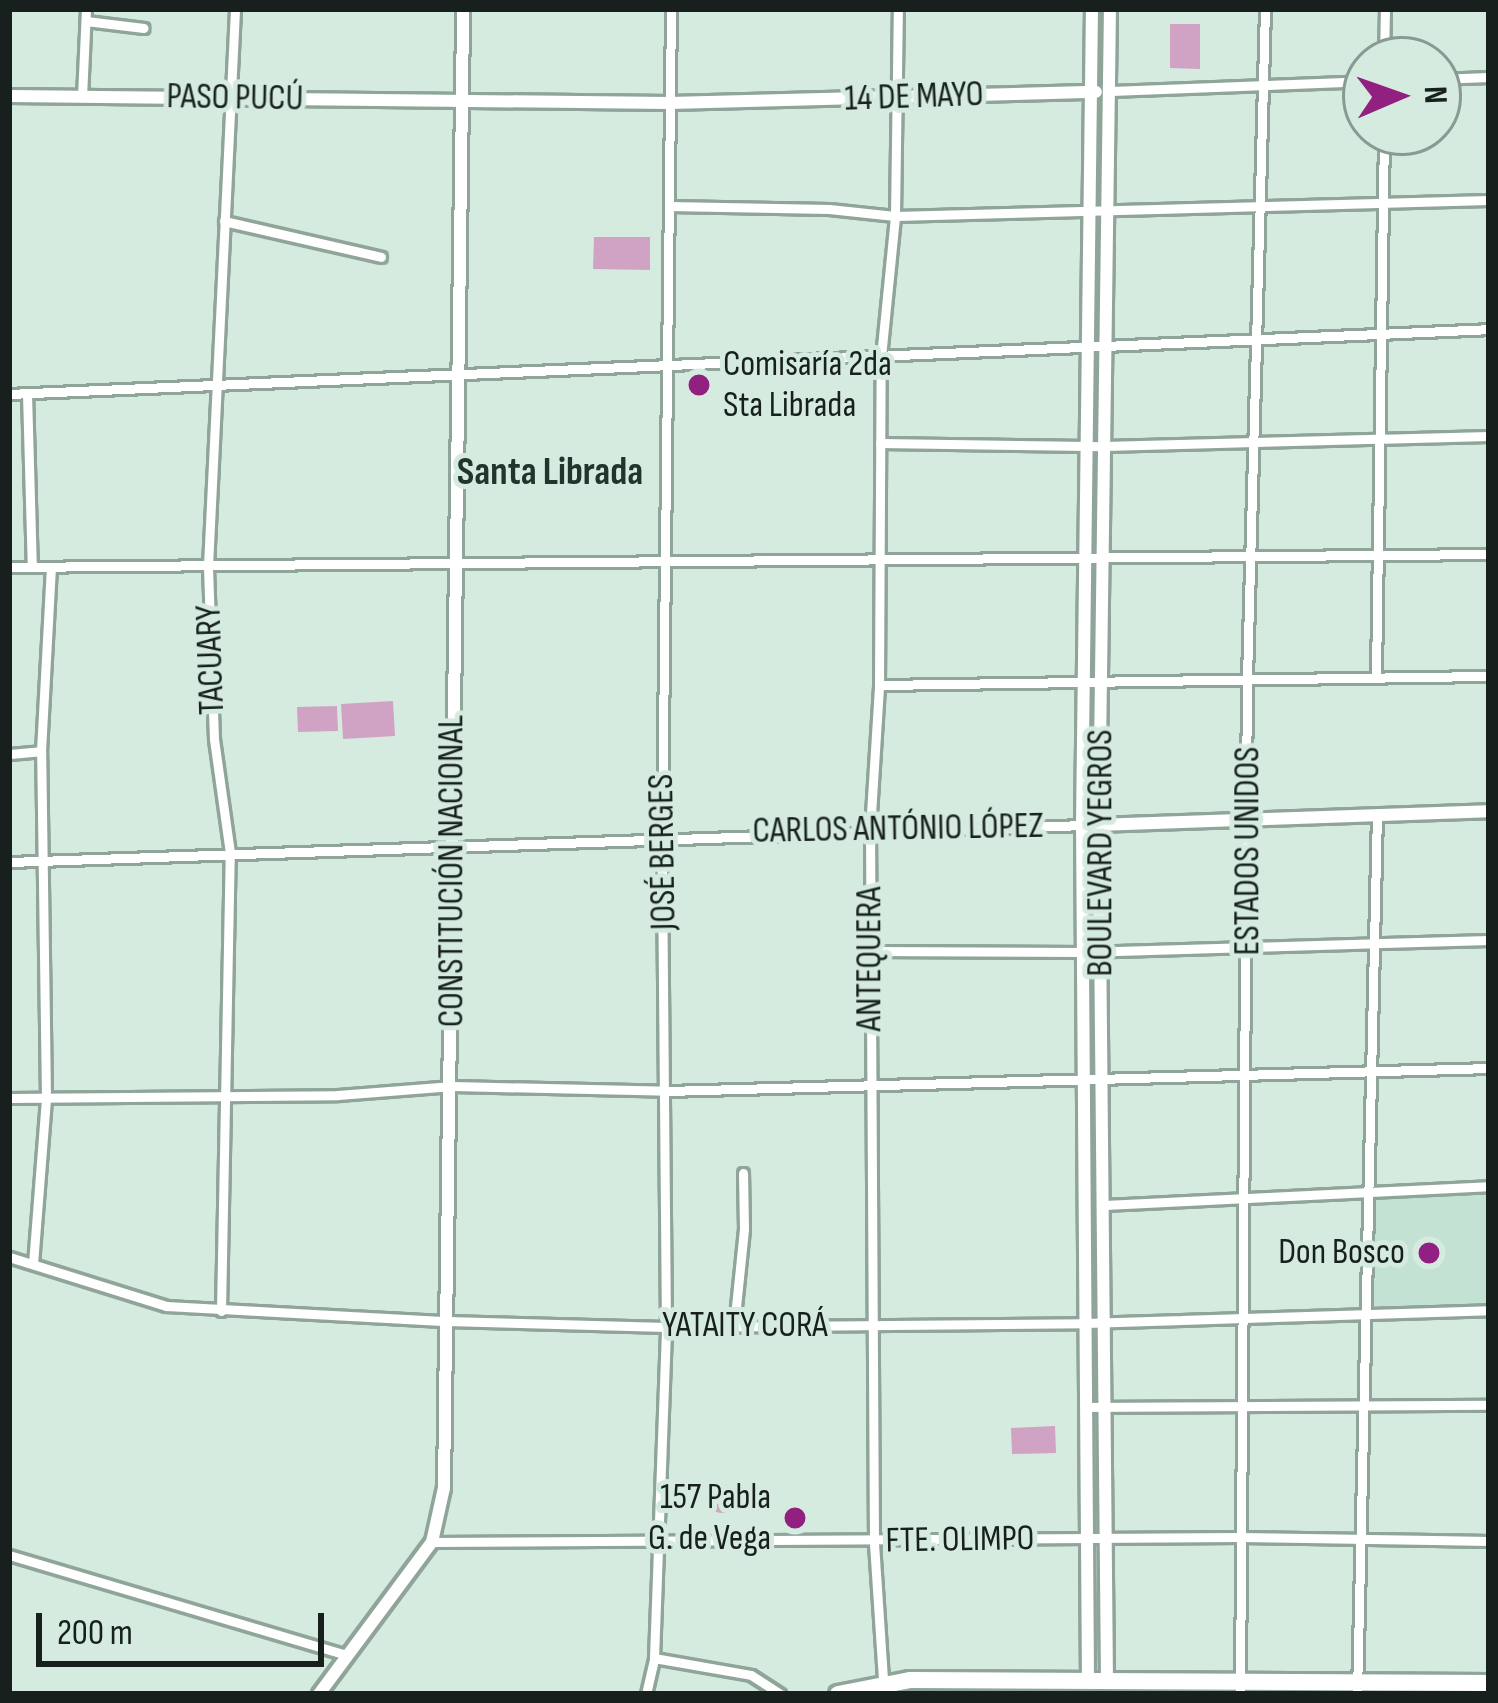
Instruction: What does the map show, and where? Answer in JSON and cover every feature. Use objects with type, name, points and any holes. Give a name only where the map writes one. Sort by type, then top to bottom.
[{"type":"highway","points":[[838,1694],[884,1689],[1357,1690],[1489,1684]]},
{"type":"main road","name":"CONSTITUCIÓN NACIONAL","points":[[319,1694],[432,1542],[444,1488],[453,1086],[450,844],[463,9]]},
{"type":"main road","name":"BOULEVARD YEGROS","points":[[1092,9],[1082,825],[1085,1539],[1095,1688]]},
{"type":"main road","name":"BOULEVARD YEGROS","points":[[1095,1688],[1104,1540],[1099,825],[1110,9]]},
{"type":"main road","name":"14 DE MAYO","points":[[462,100],[670,103],[1109,91]]},
{"type":"main road","name":"PASO PUCÚ","points":[[9,96],[462,100]]},
{"type":"main road","name":"CARLOS ANTÓNIO LÓPEZ","points":[[1082,825],[1489,812]]},
{"type":"street","name":"TACUARY","points":[[221,1312],[230,853],[214,739],[208,566],[212,388],[235,9]]},
{"type":"street","name":"JOSÉ BERGES","points":[[646,1694],[654,1658],[666,1327],[668,1091],[662,835],[671,9]]},
{"type":"street","name":"ANTEQUERA","points":[[884,1689],[874,1542],[870,830],[878,685],[881,357],[895,216],[898,9]]},
{"type":"street","name":"ESTADOS UNIDOS","points":[[1241,1688],[1249,1076],[1247,679],[1260,340],[1265,9]]},
{"type":"street","points":[[82,97],[86,15],[144,28]]},
{"type":"street","name":"14 DE MAYO","points":[[1109,91],[1342,82]]},
{"type":"street","points":[[1376,677],[1384,156]]},
{"type":"street","points":[[669,206],[830,209],[895,216],[1489,200]]},
{"type":"street","points":[[224,221],[381,257]]},
{"type":"street","points":[[9,394],[1489,328]]},
{"type":"street","points":[[27,394],[32,567]]},
{"type":"street","points":[[880,443],[1104,446],[1489,436]]},
{"type":"street","points":[[9,567],[1102,561],[1489,554]]},
{"type":"street","points":[[33,1264],[46,1098],[41,752],[51,568]]},
{"type":"street","points":[[878,685],[1489,676]]},
{"type":"street","points":[[9,754],[41,752]]},
{"type":"street","points":[[1357,1690],[1362,1313],[1377,815]]},
{"type":"street","name":"CARLOS ANTÓNIO LÓPEZ","points":[[9,862],[662,835],[1082,825]]},
{"type":"street","points":[[870,950],[1100,952],[1489,940]]},
{"type":"street","points":[[9,1098],[225,1096],[453,1086],[668,1091],[1489,1068]]},
{"type":"street","points":[[734,1326],[742,1172]]},
{"type":"street","points":[[1104,1204],[1489,1186]]},
{"type":"street","name":"YATAITY CORÁ","points":[[9,1257],[166,1306],[447,1321],[666,1327],[1085,1323],[1489,1310]]},
{"type":"street","points":[[1085,1407],[1489,1405]]},
{"type":"street","name":"FTE. OLIMPO","points":[[432,1542],[1240,1537],[1489,1541]]},
{"type":"street","points":[[9,1555],[346,1655]]},
{"type":"street","points":[[654,1658],[751,1675],[780,1694]]},
{"type":"shaded area","points":[[1170,24],[1200,24],[1200,69],[1170,68]]},
{"type":"shaded area","points":[[594,237],[650,237],[650,270],[593,269]]},
{"type":"shaded area","points":[[393,701],[395,736],[343,739],[341,704]]},
{"type":"shaded area","points":[[337,706],[338,731],[298,732],[297,707]]},
{"type":"shaded area","name":"Don Bosco","points":[[1489,1194],[1489,1307],[1372,1311],[1368,1198]]},
{"type":"shaded area","points":[[1055,1426],[1056,1453],[1012,1454],[1011,1428]]},
{"type":"shaded area","points":[[722,1485],[732,1489],[736,1499],[732,1509],[722,1513],[712,1509],[708,1499],[712,1489]]},
{"type":"place","name":"Comisaría 2da Sta Librada","points":[[699,385]]},
{"type":"place","name":"Don Bosco","points":[[1429,1253]]},
{"type":"place","name":"157 Pabla G. de Vega","points":[[795,1518]]},
{"type":"district","name":"Santa Librada","points":[[550,473]]}]
